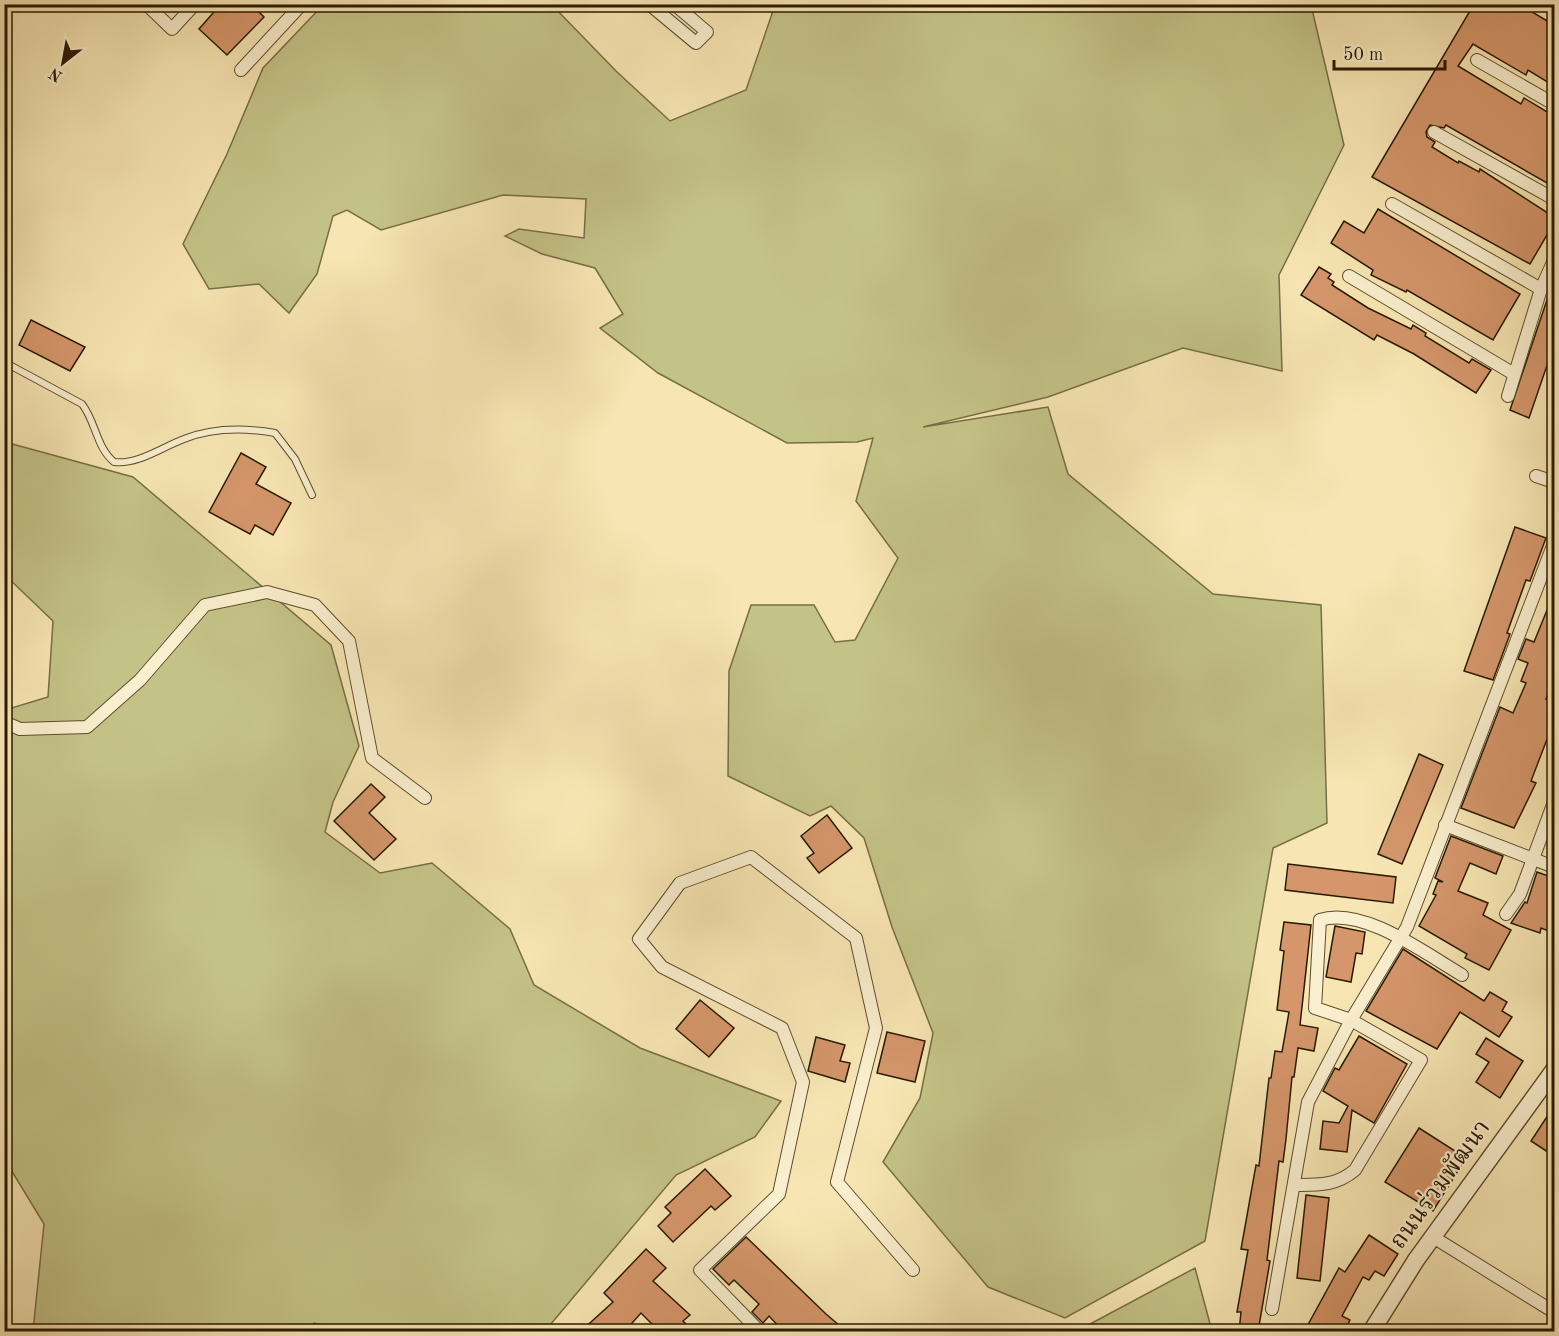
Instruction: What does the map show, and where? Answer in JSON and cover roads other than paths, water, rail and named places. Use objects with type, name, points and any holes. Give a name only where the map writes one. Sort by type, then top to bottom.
[{"type":"street","points":[[146,4],[172,29],[195,4]]},
{"type":"street","points":[[241,70],[302,4]]},
{"type":"street","points":[[649,4],[696,43],[707,32],[674,4]]},
{"type":"street","points":[[1550,4],[1554,7]]},
{"type":"street","points":[[1477,60],[1554,104]]},
{"type":"street","points":[[1434,132],[1554,199]]},
{"type":"street","points":[[1392,204],[1541,290]]},
{"type":"street","points":[[1508,396],[1541,290],[1554,260]]},
{"type":"street","points":[[1349,276],[1514,374]]},
{"type":"street","points":[[1536,476],[1554,482]]},
{"type":"street","points":[[1272,1309],[1308,1102],[1350,1020],[1407,927],[1445,825],[1550,574],[1554,543]]},
{"type":"street","points":[[4,722],[20,729],[87,727],[140,680],[206,606],[267,592],[315,605],[349,640],[372,758],[425,798]]},
{"type":"street","points":[[1506,914],[1521,894],[1554,802]]},
{"type":"street","points":[[1445,825],[1554,867]]},
{"type":"street","points":[[760,1332],[700,1270],[779,1194],[803,1082],[782,1028],[662,968],[639,939],[680,884],[751,857],[856,938],[876,1028],[837,1182],[913,1270]]},
{"type":"street","points":[[1295,1185],[1326,1185],[1343,1180],[1355,1170],[1421,1060],[1350,1020],[1315,1008],[1320,920],[1328,917],[1361,921],[1399,938],[1462,975]]},
{"type":"street","name":"ถนนร่วมพัฒนา","points":[[1371,1332],[1433,1237],[1554,1070]]},
{"type":"street","points":[[1433,1237],[1554,1312]]},
{"type":"lane","points":[[4,362],[82,404],[88,412],[102,448],[114,462],[123,463],[139,458],[186,438],[222,430],[252,429],[275,433],[295,459],[312,495]]}]
